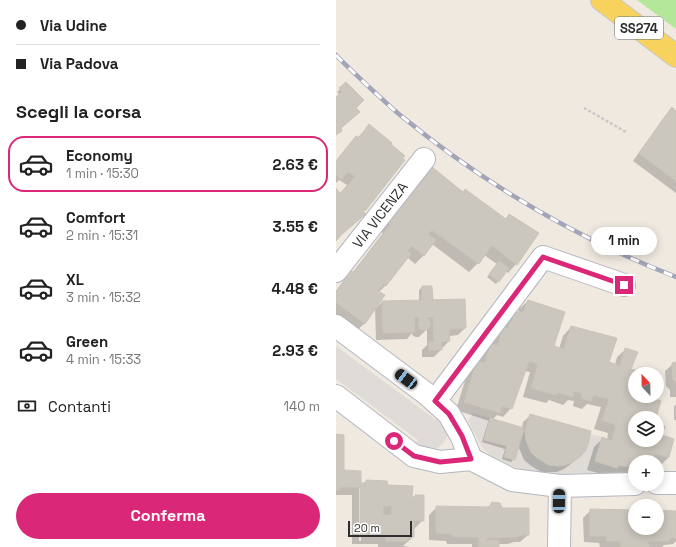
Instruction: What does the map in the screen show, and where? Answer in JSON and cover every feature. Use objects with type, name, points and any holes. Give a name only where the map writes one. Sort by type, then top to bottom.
[{"type":"main road","name":"SS274","points":[[602,0],[676,56]]},
{"type":"street","name":"VIA VICENZA","points":[[336,271],[424,159]]},
{"type":"street","points":[[435,401],[543,257],[624,285]]},
{"type":"street","points":[[336,326],[435,401],[449,414],[462,436],[471,459]]},
{"type":"street","points":[[336,396],[414,456],[440,462],[471,459],[512,480],[560,486],[628,484]]},
{"type":"street","points":[[664,483],[676,483]]},
{"type":"street","points":[[559,547],[560,486]]},
{"type":"path","points":[[584,108],[626,132]]},
{"type":"green space","points":[[637,0],[676,0],[676,29]]},
{"type":"shaded area","points":[[336,346],[436,420],[440,415],[448,433],[442,444],[436,449],[428,451],[414,446],[418,440],[336,379]]},
{"type":"shaded area","points":[[473,413],[490,418],[484,439],[507,446],[515,459],[524,428],[526,428],[526,440],[531,453],[549,465],[559,466],[573,462],[586,450],[591,434],[602,437],[595,462],[617,468],[618,465],[627,467],[628,465],[628,471],[542,475],[528,472],[509,465],[490,455],[482,447],[468,421]]},
{"type":"building","points":[[346,82],[364,100],[356,108],[339,88]]},
{"type":"building","points":[[342,92],[360,112],[341,128],[342,131],[336,135],[336,97]]},
{"type":"building","points":[[672,107],[676,111],[676,181],[639,153]]},
{"type":"building","points":[[369,124],[405,156],[402,158],[405,160],[366,210],[363,211],[366,214],[336,241],[336,188],[340,193],[347,187],[355,176],[348,172],[341,180],[336,174],[336,161],[356,136],[359,138]]},
{"type":"building","points":[[432,167],[463,192],[465,189],[506,219],[509,214],[539,233],[517,265],[492,245],[479,264],[432,230],[428,234],[436,240],[424,256],[412,246],[407,251],[411,254],[386,286],[384,283],[378,291],[385,295],[365,324],[336,302],[336,293],[352,271],[354,272],[391,224],[388,223]]},
{"type":"building","points":[[499,261],[509,268],[499,282],[489,274]]},
{"type":"building","points":[[422,286],[432,286],[433,300],[422,300]]},
{"type":"building","points":[[465,299],[466,328],[449,329],[450,341],[441,342],[442,350],[429,350],[429,342],[434,342],[433,317],[426,317],[429,319],[431,324],[427,330],[420,329],[418,323],[420,318],[414,317],[415,332],[383,333],[382,301]]},
{"type":"building","points":[[528,300],[565,312],[554,346],[564,349],[571,326],[617,338],[609,362],[620,366],[625,348],[638,352],[632,367],[628,367],[628,403],[660,403],[658,411],[628,411],[628,447],[664,447],[664,436],[674,439],[669,457],[655,454],[628,455],[628,467],[618,465],[617,468],[595,461],[602,437],[612,441],[616,425],[602,420],[609,399],[593,395],[591,401],[581,398],[582,393],[574,391],[573,397],[557,392],[556,395],[531,388],[538,364],[529,361],[512,409],[502,406],[500,413],[464,402],[477,361],[485,363],[491,343],[498,346],[502,327],[508,329],[510,322],[512,323],[514,312],[523,313]]},
{"type":"building","points":[[676,362],[676,382],[673,379],[672,363]]},
{"type":"building","points":[[530,414],[591,431],[586,450],[573,462],[559,466],[549,465],[537,458],[531,452],[526,440],[525,431]]},
{"type":"building","points":[[490,418],[524,428],[515,460],[504,457],[507,446],[484,440]]},
{"type":"building","points":[[336,434],[344,435],[344,470],[361,471],[361,483],[366,483],[366,480],[387,481],[388,485],[413,486],[412,497],[415,497],[415,495],[424,495],[424,521],[414,520],[414,537],[408,537],[408,541],[386,541],[386,536],[360,536],[360,487],[340,487],[340,490],[336,490]],"holes":[[[383,506],[392,506],[391,515],[383,515]]]},
{"type":"building","points":[[492,502],[500,503],[502,508],[529,508],[529,535],[486,538],[486,540],[498,540],[499,547],[479,547],[479,537],[453,537],[453,534],[436,533],[436,506],[489,507]]},
{"type":"building","points":[[590,509],[628,510],[628,535],[664,535],[664,510],[676,511],[676,538],[670,538],[669,541],[648,541],[649,547],[621,547],[620,541],[607,541],[606,536],[590,536]]},
{"type":"railway","points":[[336,55],[400,115],[464,164],[497,186],[567,227],[602,245],[676,277]]},
{"type":"route","points":[[394,441],[414,456],[440,462],[471,459],[462,436],[449,414],[435,401],[543,257],[624,285]]}]
